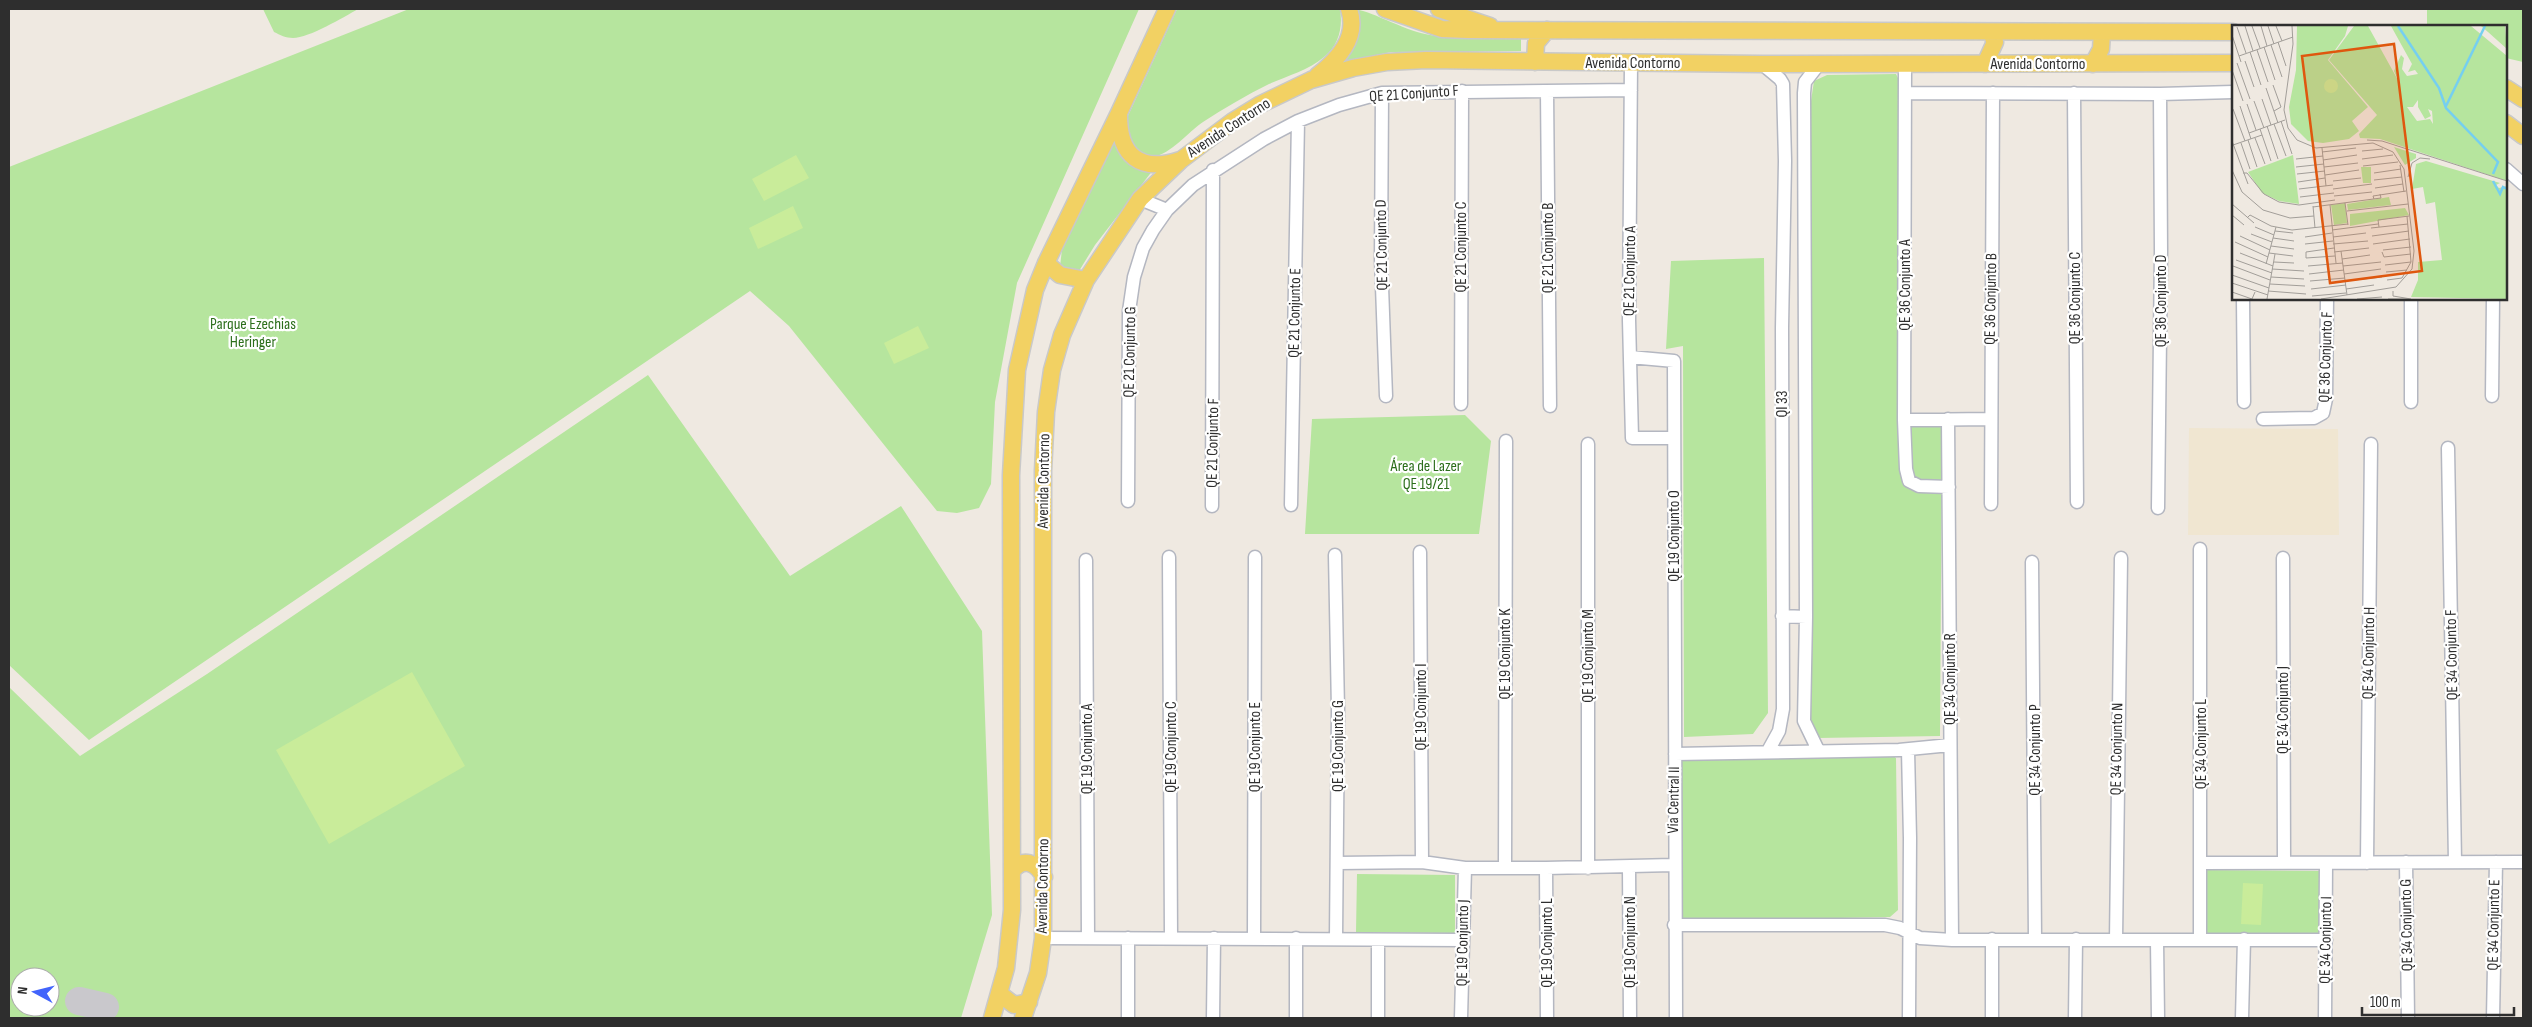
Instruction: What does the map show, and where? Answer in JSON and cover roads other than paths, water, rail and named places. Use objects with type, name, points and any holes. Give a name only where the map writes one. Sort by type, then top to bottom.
[{"type":"main road","name":"Avenida Contorno","points":[[992,1018],[1000,994],[1010,941],[1012,871],[1010,622],[1013,417],[1017,370],[1035,290],[1046,263],[1119,113],[1166,9]]},
{"type":"main road","points":[[1312,80],[1340,57],[1350,33],[1349,9]]},
{"type":"main road","name":"Avenida Contorno","points":[[1385,9],[1442,29],[1991,33],[2232,32]]},
{"type":"main road","points":[[1440,9],[1502,30]]},
{"type":"main road","points":[[1535,62],[1536,43],[1548,30]]},
{"type":"main road","points":[[2093,64],[2101,49],[2102,32]]},
{"type":"main road","points":[[1985,64],[1995,42],[1991,33]]},
{"type":"main road","name":"Avenida Contorno","points":[[1023,1018],[1038,973],[1043,938],[1043,471],[1046,412],[1052,370],[1062,335],[1086,280],[1140,199],[1181,160],[1259,105],[1312,80],[1353,68],[1387,62],[1466,60],[1762,64],[2093,64],[2229,60]]},
{"type":"main road","points":[[2507,89],[2523,98]]},
{"type":"main road","points":[[1119,113],[1120,137],[1129,154],[1135,160],[1160,166],[1181,160]]},
{"type":"main road","points":[[2507,124],[2523,136]]},
{"type":"main road","points":[[1046,263],[1060,275],[1086,280]]},
{"type":"main road","points":[[1012,871],[1016,866],[1029,862],[1036,865],[1044,877]]},
{"type":"main road","points":[[1000,994],[1014,1005],[1029,1002]]},
{"type":"street","name":"QE 21 Conjunto A","points":[[1631,62],[1630,357],[1632,438],[1673,438]]},
{"type":"street","name":"QI 33","points":[[1762,64],[1780,79],[1784,88],[1785,161],[1783,709],[1779,731],[1768,751]]},
{"type":"street","name":"QI 33","points":[[1818,750],[1804,721],[1806,617],[1804,87],[1809,76],[1819,64]]},
{"type":"street","name":"QE 36 Conjunto A","points":[[1905,64],[1904,420],[1906,469],[1909,481],[1919,486],[1949,487]]},
{"type":"street","name":"QE 21 Conjunto F","points":[[1167,210],[1193,185],[1213,170],[1298,121],[1339,104],[1382,93],[1632,90]]},
{"type":"street","name":"QE 21 Conjunto C","points":[[1460,404],[1462,91]]},
{"type":"street","name":"QE 21 Conjunto B","points":[[1547,91],[1550,406]]},
{"type":"street","points":[[1906,93],[2160,94],[2232,92]]},
{"type":"street","name":"QE 21 Conjunto D","points":[[1382,93],[1381,259],[1386,396]]},
{"type":"street","name":"QE 36 Conjunto B","points":[[1991,504],[1993,93]]},
{"type":"street","name":"QE 36 Conjunto C","points":[[2074,93],[2077,502]]},
{"type":"street","name":"QE 36 Conjunto D","points":[[2158,508],[2161,260],[2160,94]]},
{"type":"street","name":"QE 21 Conjunto E","points":[[1291,505],[1298,121]]},
{"type":"street","points":[[1785,161],[1804,162]]},
{"type":"street","name":"QE 21 Conjunto F","points":[[1212,506],[1213,170]]},
{"type":"street","points":[[2507,170],[2523,184]]},
{"type":"street","points":[[1140,199],[1167,210]]},
{"type":"street","name":"QE 21 Conjunto G","points":[[1128,501],[1129,311],[1134,277],[1144,248],[1153,230],[1167,210]]},
{"type":"street","points":[[2243,300],[2244,402]]},
{"type":"street","name":"QE 36 Conjunto F","points":[[2263,418],[2314,418],[2323,413],[2326,399],[2327,300]]},
{"type":"street","points":[[2411,300],[2411,402]]},
{"type":"street","points":[[2492,396],[2493,300]]},
{"type":"street","name":"QE 19 Conjunto O","points":[[1630,357],[1674,361],[1675,754]]},
{"type":"street","name":"QE 34 Conjunto R","points":[[1948,419],[1952,940]]},
{"type":"street","points":[[1904,420],[1990,419]]},
{"type":"street","name":"QE 19 Conjunto K","points":[[1505,868],[1506,441]]},
{"type":"street","name":"QE 19 Conjunto M","points":[[1588,444],[1588,868]]},
{"type":"street","name":"QE 34 Conjunto H","points":[[2367,862],[2371,444]]},
{"type":"street","name":"QE 34 Conjunto F","points":[[2448,448],[2456,862]]},
{"type":"street","name":"QE 34 Conjunto L","points":[[2200,549],[2202,863],[2200,940]]},
{"type":"street","name":"QE 19 Conjunto I","points":[[1420,552],[1422,862]]},
{"type":"street","name":"QE 19 Conjunto G","points":[[1335,555],[1338,719],[1336,938]]},
{"type":"street","name":"QE 19 Conjunto C","points":[[1169,557],[1171,937]]},
{"type":"street","name":"QE 19 Conjunto E","points":[[1254,938],[1255,557]]},
{"type":"street","name":"QE 34 Conjunto N","points":[[2116,940],[2120,558]]},
{"type":"street","name":"QE 34 Conjunto J","points":[[2283,558],[2284,863]]},
{"type":"street","name":"QE 19 Conjunto A","points":[[1086,560],[1088,938]]},
{"type":"street","name":"QE 34 Conjunto P","points":[[2032,562],[2035,939]]},
{"type":"street","points":[[1782,616],[1806,617]]},
{"type":"street","name":"Via Central II","points":[[1676,1018],[1673,865],[1675,754],[1818,750],[1908,750],[1950,745]]},
{"type":"street","points":[[1908,750],[1910,838],[1908,1018]]},
{"type":"street","points":[[1338,863],[1422,862],[1465,868],[1588,868],[1673,865]]},
{"type":"street","name":"QE 34 Conjunto I","points":[[2324,1018],[2326,862]]},
{"type":"street","name":"QE 34 Conjunto G","points":[[2406,862],[2408,1018]]},
{"type":"street","name":"QE 34 Conjunto E","points":[[2493,1018],[2496,862]]},
{"type":"street","points":[[2202,863],[2523,862]]},
{"type":"street","name":"QE 19 Conjunto N","points":[[1629,867],[1630,1018]]},
{"type":"street","name":"QE 19 Conjunto J","points":[[1461,1018],[1465,868]]},
{"type":"street","name":"QE 19 Conjunto L","points":[[1546,868],[1548,1018]]},
{"type":"street","points":[[1674,925],[1885,925],[1900,928],[1908,934],[1928,939],[1952,940],[2326,940]]},
{"type":"street","points":[[1043,938],[1171,937],[1463,940]]},
{"type":"street","points":[[1128,938],[1128,1018]]},
{"type":"street","points":[[1213,1018],[1214,938]]},
{"type":"street","points":[[1296,938],[1296,1018]]},
{"type":"street","points":[[1992,939],[1992,1018]]},
{"type":"street","points":[[2075,1018],[2076,939]]},
{"type":"street","points":[[2242,1018],[2244,939]]},
{"type":"street","points":[[1378,940],[1378,1018]]},
{"type":"street","points":[[2157,941],[2158,1018]]},
{"type":"park label","name":"Parque Ezechias Heringer","points":[[253,333]]},
{"type":"park label","name":"Área de Lazer QE 19/21","points":[[1426,475]]}]
